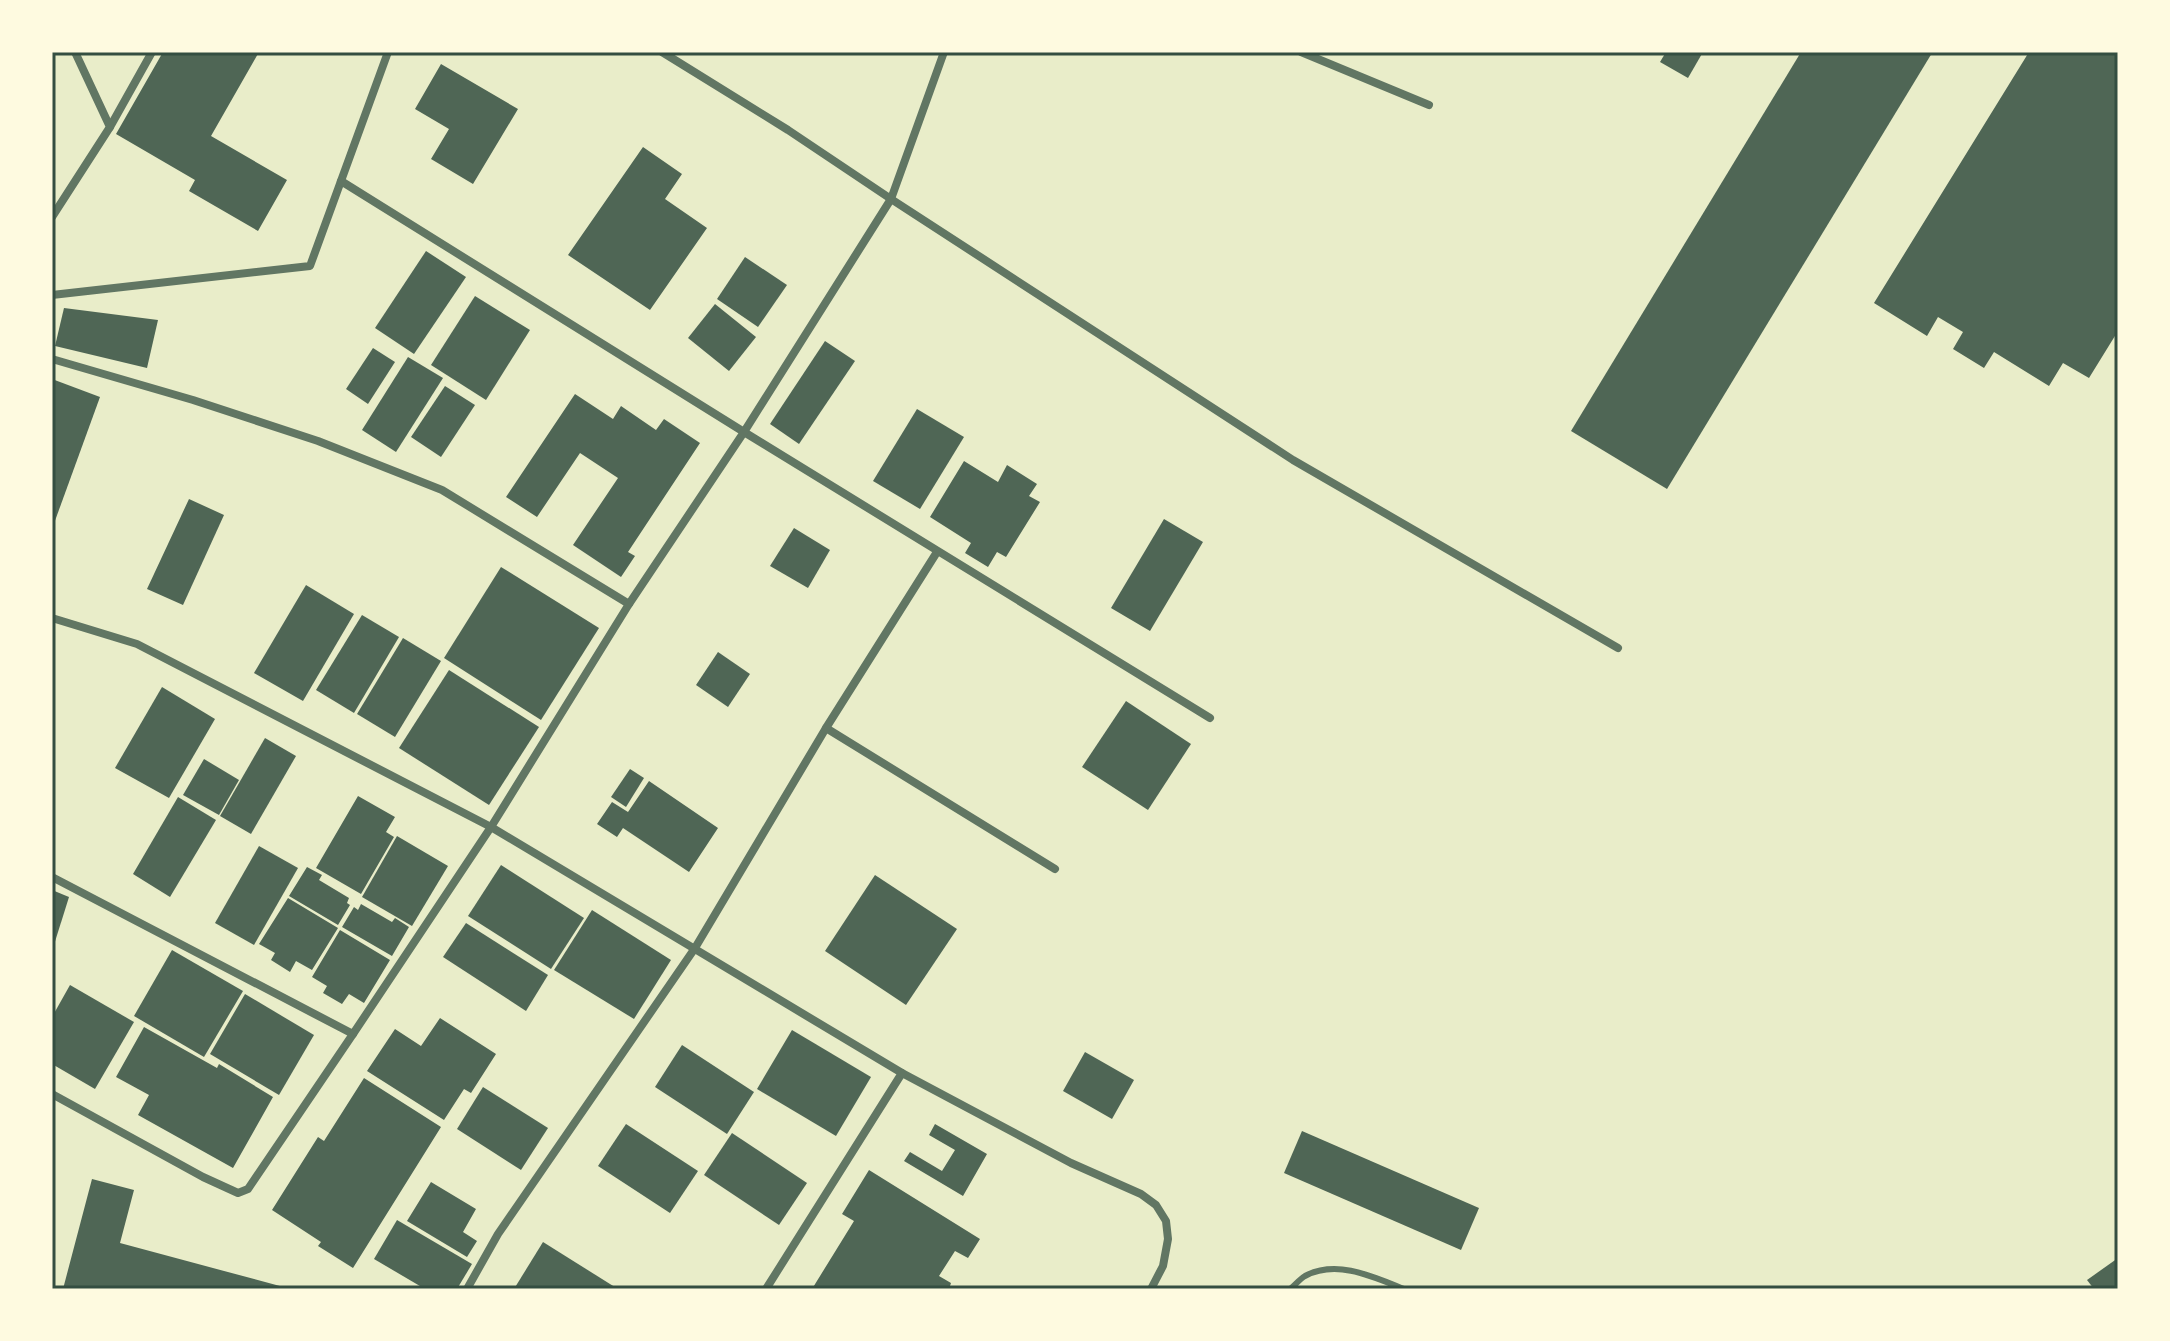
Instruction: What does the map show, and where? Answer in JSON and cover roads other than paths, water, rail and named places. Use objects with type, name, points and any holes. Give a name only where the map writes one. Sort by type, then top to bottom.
[{"type":"street","points":[[75,52],[110,127]]},
{"type":"street","points":[[52,217],[110,127],[152,52]]},
{"type":"street","points":[[52,295],[310,266],[388,52]]},
{"type":"street","points":[[662,52],[788,130],[1293,460],[1618,648]]},
{"type":"street","points":[[52,1094],[203,1177],[238,1193],[248,1189],[491,827],[629,604],[744,432],[891,199],[944,52]]},
{"type":"street","points":[[1301,52],[1429,105]]},
{"type":"street","points":[[341,181],[1210,718]]},
{"type":"street","points":[[52,359],[318,441],[442,490],[629,604]]},
{"type":"street","points":[[467,1289],[498,1234],[695,948],[826,728],[937,552]]},
{"type":"street","points":[[52,618],[137,644],[491,827],[902,1073],[1071,1163],[1141,1194],[1156,1205],[1166,1221],[1168,1239],[1163,1266],[1151,1289]]},
{"type":"street","points":[[826,728],[1055,869]]},
{"type":"street","points":[[52,877],[353,1034]]},
{"type":"street","points":[[766,1289],[902,1073]]},
{"type":"lane","points":[[1290,1289],[1305,1277],[1329,1269],[1360,1272],[1404,1289]]}]
